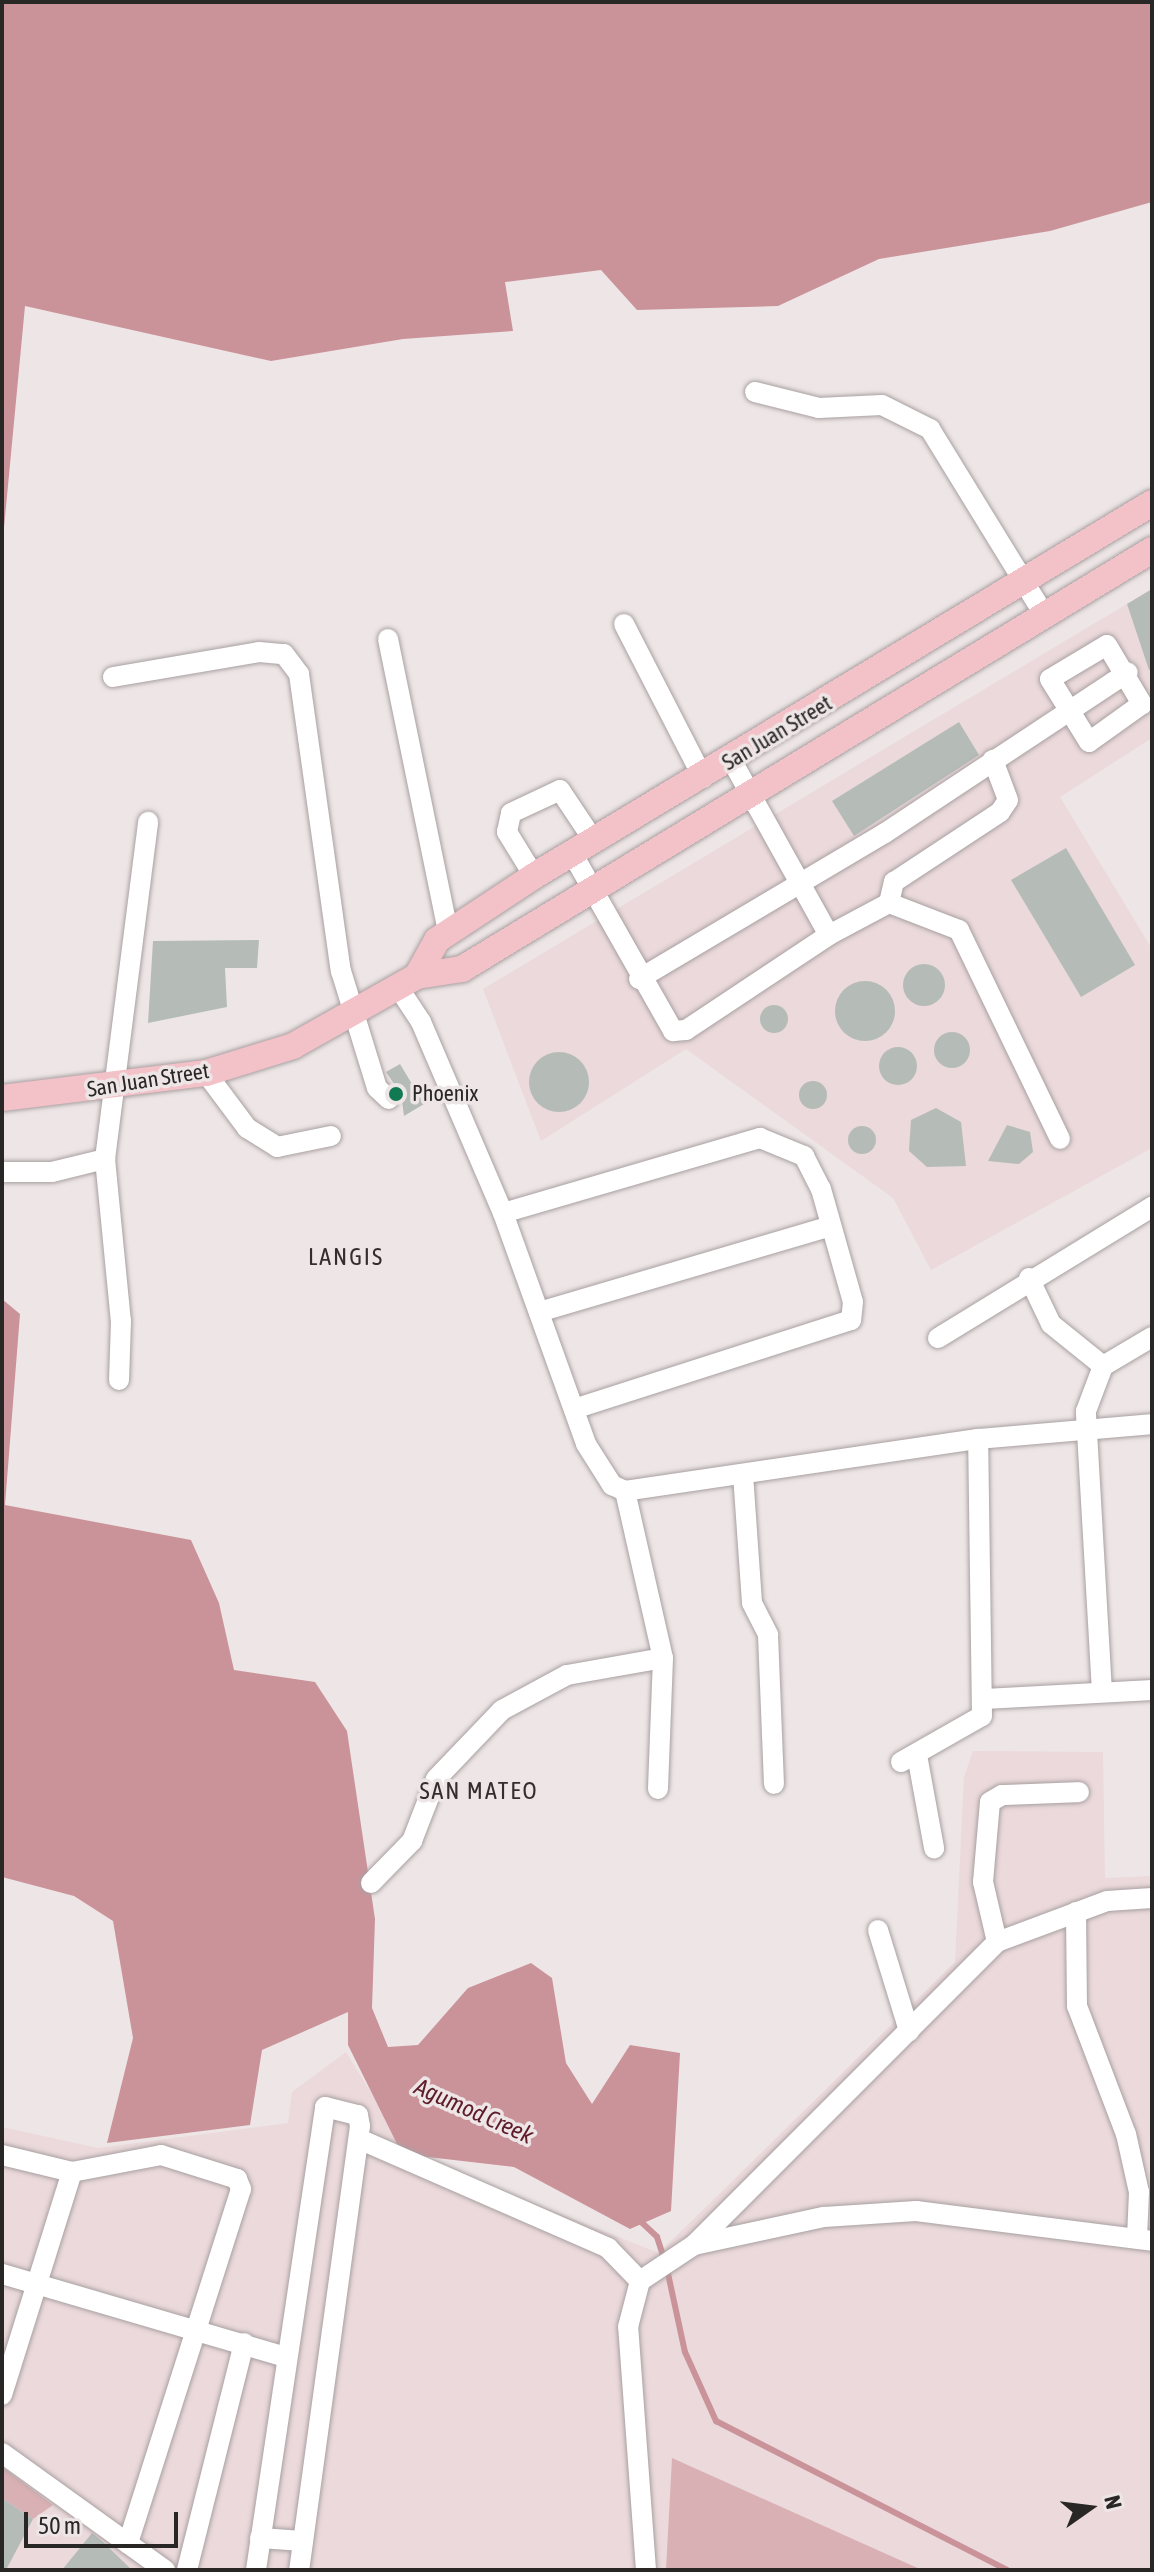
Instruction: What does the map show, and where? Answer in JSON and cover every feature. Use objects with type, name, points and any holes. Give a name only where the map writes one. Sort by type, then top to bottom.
[{"type":"main road","name":"San Juan Street","points":[[408,981],[448,932],[534,876],[732,761],[1152,503]]},
{"type":"main road","name":"San Juan Street","points":[[2,1098],[206,1073],[293,1046],[408,981],[462,969],[1152,550]]},
{"type":"street","points":[[755,392],[819,408],[882,405],[930,429],[1045,616]]},
{"type":"street","points":[[624,624],[703,778]]},
{"type":"street","points":[[388,639],[448,932]]},
{"type":"street","points":[[1099,647],[1114,649],[1128,672],[1142,704],[1095,741],[1084,739],[1050,679],[1099,647]]},
{"type":"street","points":[[113,677],[259,652],[284,654],[299,674],[353,1013],[377,1088],[389,1099]]},
{"type":"street","points":[[639,979],[801,884],[993,760],[1065,709],[1128,672]]},
{"type":"street","points":[[534,876],[507,832],[506,821],[523,806],[560,790],[583,847],[593,891],[639,979],[663,1022],[686,1030],[829,935],[889,903],[894,882],[1000,812],[1008,800],[993,760]]},
{"type":"street","points":[[732,761],[829,935]]},
{"type":"street","points":[[119,1380],[121,1321],[105,1159],[148,822]]},
{"type":"street","points":[[889,903],[959,930],[1060,1139]]},
{"type":"street","points":[[408,981],[421,1022],[503,1213],[598,1470],[625,1491],[663,1658],[658,1789]]},
{"type":"street","points":[[206,1073],[261,1139],[277,1147],[331,1136]]},
{"type":"street","points":[[503,1213],[760,1138],[804,1156],[831,1226],[853,1302],[844,1325],[574,1409]]},
{"type":"street","points":[[2,1172],[52,1172],[105,1159]]},
{"type":"street","points":[[938,1338],[1029,1278],[1152,1207]]},
{"type":"street","points":[[539,1312],[831,1226]]},
{"type":"street","points":[[1029,1278],[1051,1324],[1103,1366]]},
{"type":"street","points":[[1102,1692],[1086,1428],[1103,1366],[1152,1337]]},
{"type":"street","points":[[625,1491],[978,1439],[1152,1424]]},
{"type":"street","points":[[934,1848],[909,1759],[975,1726],[985,1699],[978,1439]]},
{"type":"street","points":[[743,1474],[752,1603],[768,1635],[774,1784]]},
{"type":"street","points":[[371,1883],[412,1841],[436,1779],[502,1710],[567,1675],[663,1658]]},
{"type":"street","points":[[985,1699],[1152,1690]]},
{"type":"street","points":[[997,1942],[983,1882],[990,1802],[1002,1795],[1079,1792]]},
{"type":"street","points":[[646,2570],[628,2327],[643,2279],[690,2247],[997,1942],[1107,1901],[1152,1898]]},
{"type":"street","points":[[690,2247],[848,2213],[916,2211],[1144,2240],[1139,2192],[1126,2134],[1077,2006],[1076,1912]]},
{"type":"street","points":[[878,1930],[909,2031]]},
{"type":"street","points":[[256,2570],[283,2356],[320,2111],[358,2115],[359,2139],[299,2570]]},
{"type":"street","points":[[359,2139],[608,2248],[643,2279]]},
{"type":"street","points":[[2,2155],[72,2172],[161,2155],[237,2179],[240,2200],[128,2543]]},
{"type":"street","points":[[2,2395],[41,2283],[72,2172]]},
{"type":"street","points":[[2,2274],[200,2329],[283,2356]]},
{"type":"street","points":[[187,2570],[244,2343]]},
{"type":"street","points":[[2,2453],[165,2570]]},
{"type":"street","points":[[260,2538],[303,2541]]},
{"type":"shaded area","points":[[1152,589],[1152,738],[1060,797],[1152,949],[1152,1148],[931,1270],[893,1198],[686,1049],[541,1141],[483,989]]},
{"type":"shaded area","points":[[973,1751],[1103,1752],[1105,1878],[1152,1876],[1152,2570],[2,2570],[2,2127],[98,2148],[288,2123],[292,2092],[346,2052],[409,2154],[659,2253],[955,1962],[964,1777]]},
{"type":"shaded area","points":[[672,2458],[922,2570],[666,2570]]},
{"type":"shaded area","points":[[2,2467],[53,2505],[33,2519],[2,2498]]},
{"type":"water","points":[[2,2],[1152,2],[1152,202],[1050,231],[879,259],[778,306],[637,310],[601,270],[505,282],[513,331],[403,339],[271,361],[25,306],[2,549]]},
{"type":"water","points":[[2,1299],[20,1314],[5,1505],[191,1540],[219,1603],[234,1670],[315,1682],[347,1731],[375,1919],[372,2008],[388,2047],[418,2045],[468,1988],[531,1963],[552,1978],[566,2063],[592,2104],[630,2045],[680,2053],[671,2211],[630,2229],[514,2167],[402,2154],[348,2045],[348,2012],[262,2050],[250,2125],[107,2143],[133,2038],[113,1921],[74,1896],[2,1877]]},
{"type":"building","points":[[1152,589],[1152,669],[1149,670],[1127,604]]},
{"type":"building","points":[[959,722],[979,755],[854,836],[832,801]]},
{"type":"building","points":[[1066,848],[1135,965],[1081,997],[1011,880]]},
{"type":"building","points":[[259,940],[257,968],[225,968],[227,1007],[148,1023],[153,941]]},
{"type":"building","points":[[924,964],[939,970],[945,985],[939,1000],[924,1006],[909,1000],[903,985],[909,970]]},
{"type":"building","points":[[865,981],[887,989],[895,1011],[887,1033],[865,1041],[843,1033],[835,1011],[843,989]]},
{"type":"building","points":[[774,1005],[784,1009],[788,1019],[784,1029],[774,1033],[764,1029],[760,1019],[764,1009]]},
{"type":"building","points":[[952,1032],[965,1037],[970,1050],[965,1063],[952,1068],[939,1063],[934,1050],[939,1037]]},
{"type":"building","points":[[898,1047],[911,1053],[917,1066],[911,1079],[898,1085],[885,1079],[879,1066],[885,1053]]},
{"type":"building","points":[[559,1052],[570,1054],[580,1061],[587,1071],[587,1093],[580,1103],[570,1110],[559,1112],[548,1110],[538,1103],[531,1093],[529,1082],[531,1071],[538,1061],[548,1054]]},
{"type":"building","points":[[400,1064],[424,1104],[404,1116],[401,1094],[386,1072]]},
{"type":"building","points":[[813,1081],[823,1085],[827,1095],[823,1105],[813,1109],[803,1105],[799,1095],[803,1085]]},
{"type":"building","points":[[936,1108],[961,1122],[966,1166],[927,1167],[909,1151],[911,1120]]},
{"type":"building","points":[[1007,1125],[1030,1132],[1033,1152],[1019,1164],[988,1161]]},
{"type":"building","points":[[862,1126],[872,1130],[876,1140],[872,1150],[862,1154],[852,1150],[848,1140],[852,1130]]},
{"type":"building","points":[[2,2498],[33,2519],[6,2570],[2,2570]]},
{"type":"building","points":[[92,2533],[103,2542],[132,2570],[62,2570]]},
{"type":"waterway","name":"Agumod Creek","points":[[638,2219],[657,2237],[664,2259]]},
{"type":"waterway","name":"Agumod Creek","points":[[667,2269],[685,2352],[716,2421],[1007,2570]]},
{"type":"place","name":"Phoenix","points":[[396,1094]]},
{"type":"district","name":"LANGIS","points":[[346,1257]]},
{"type":"district","name":"SAN MATEO","points":[[479,1791]]}]
